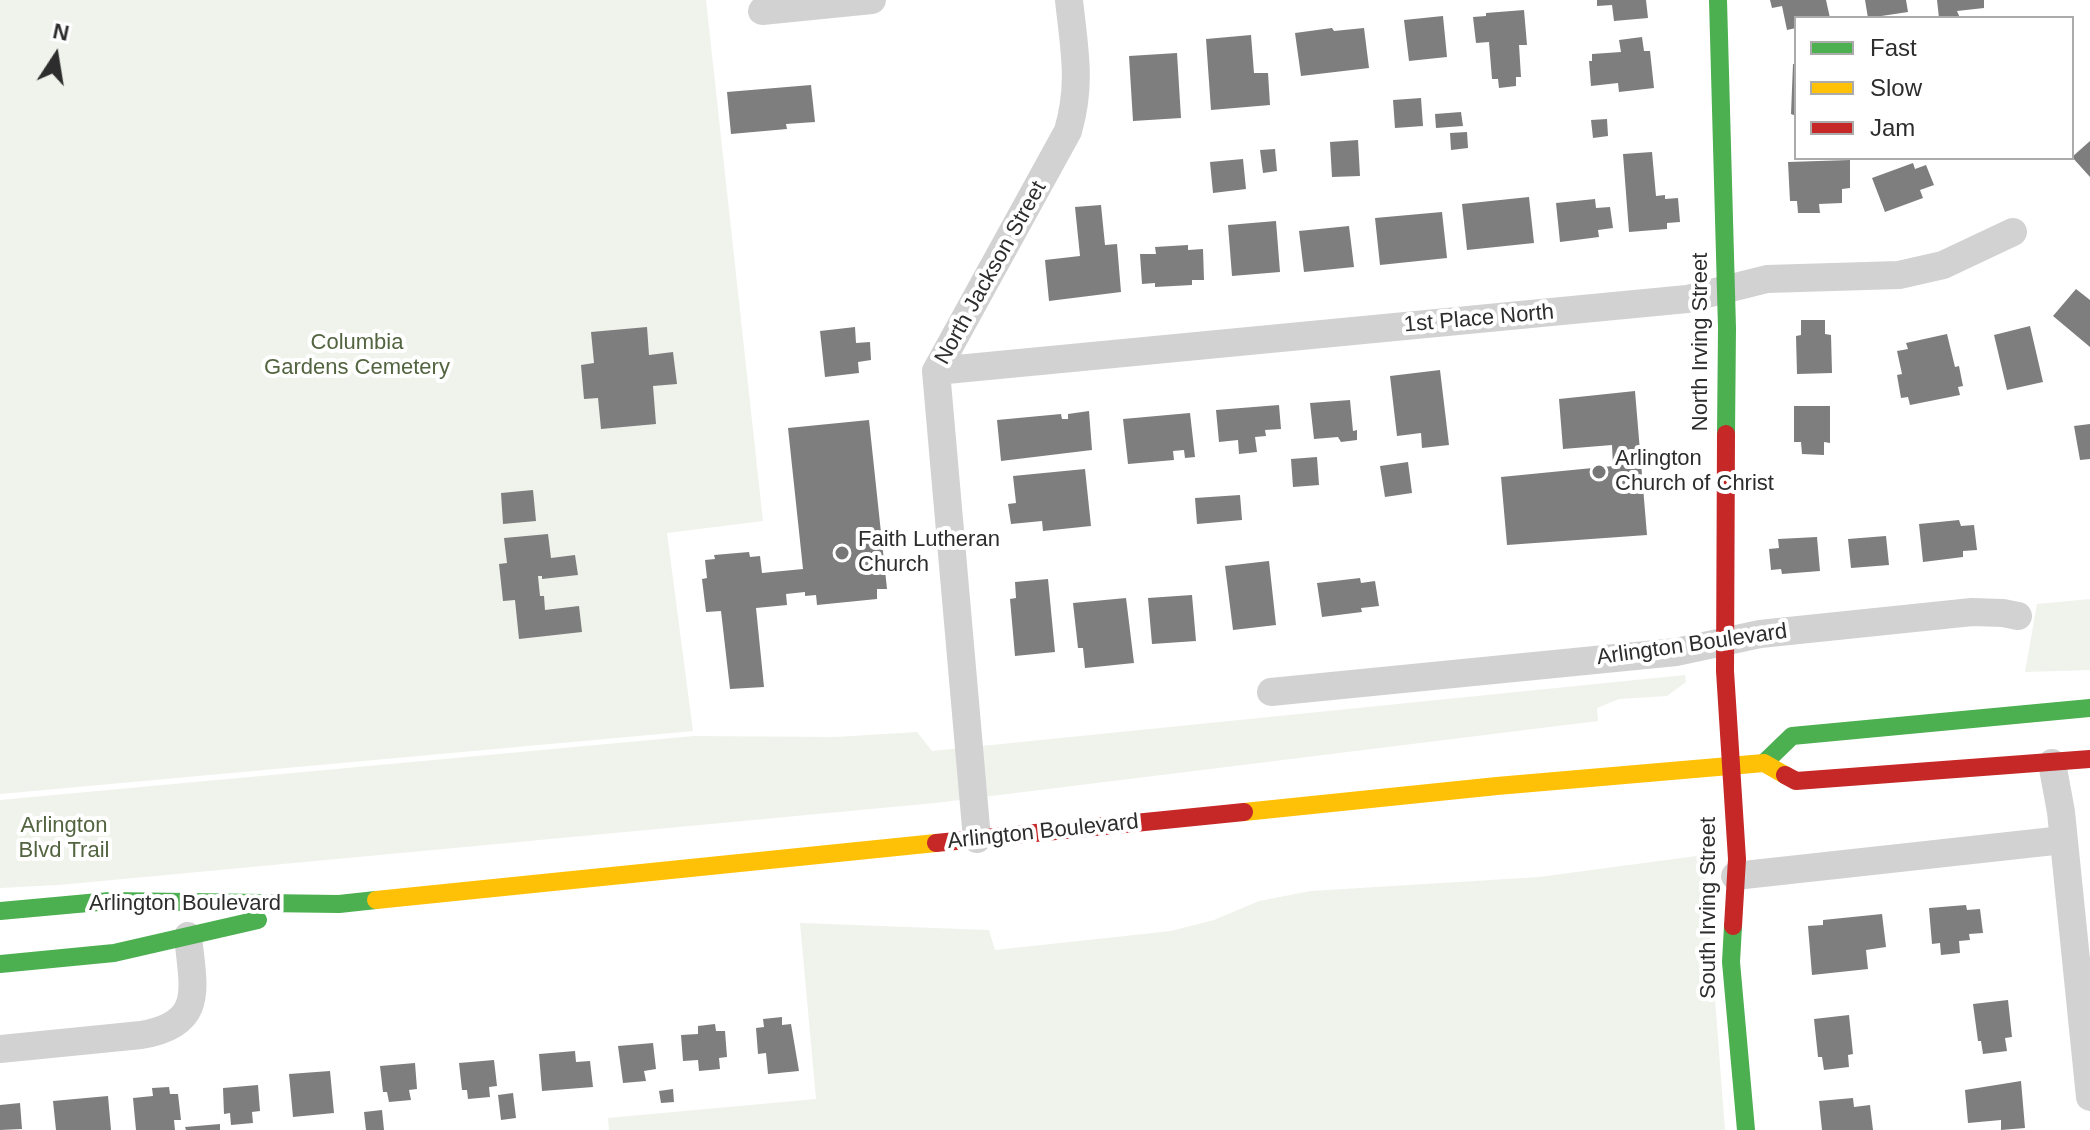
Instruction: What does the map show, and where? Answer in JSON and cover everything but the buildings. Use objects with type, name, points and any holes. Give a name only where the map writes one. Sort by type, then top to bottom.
[{"type":"main road","name":"North Irving Street","points":[[1718,0],[1725,292],[1725,685]]},
{"type":"main road","name":"South Irving Street","points":[[1725,685],[1737,859],[1732,998],[1746,1130]]},
{"type":"main road","points":[[2090,708],[1792,736],[1764,763],[1796,781],[2090,759]]},
{"type":"main road","name":"Arlington Boulevard","points":[[0,964],[114,953],[323,906],[1497,786],[1764,763]]},
{"type":"main road","name":"Arlington Boulevard","points":[[0,911],[110,901],[323,906]]},
{"type":"street","points":[[762,11],[872,0]]},
{"type":"street","name":"North Jackson Street","points":[[977,839],[936,371],[1068,131],[1075,108],[1078,80],[1069,0]]},
{"type":"street","name":"1st Place North","points":[[936,371],[1675,301],[1725,292],[1767,279],[1899,275],[1943,265],[2013,232]]},
{"type":"street","name":"Arlington Boulevard","points":[[1271,692],[1676,652],[1760,634],[1972,612],[2018,616]]},
{"type":"street","points":[[2052,763],[2090,1097]]},
{"type":"street","points":[[1735,876],[2063,840]]},
{"type":"street","name":"Arlington Boulevard","points":[[0,1049],[141,1035],[171,1027],[187,1014],[189,1007],[192,979],[188,936]]},
{"type":"green space","name":"Columbia Gardens Cemetery","points":[[0,0],[706,0],[763,521],[667,533],[693,731],[0,794]]},
{"type":"green space","points":[[2090,599],[2090,670],[2025,672],[2037,604]]},
{"type":"green space","name":"Arlington Blvd Trail","points":[[1685,675],[1686,682],[1667,696],[1619,699],[1597,708],[1598,721],[935,803],[0,888],[0,800],[694,736],[835,737],[917,732],[932,751]]},
{"type":"green space","points":[[1704,855],[1725,1130],[609,1130],[608,1118],[816,1099],[800,923],[989,930],[995,950],[1171,931],[1214,920],[1259,901],[1311,891],[1539,877]]},
{"type":"traffic: fast","points":[[1718,0],[1727,328],[1726,434]]},
{"type":"traffic: fast","points":[[1764,763],[1792,736],[2090,708]]},
{"type":"traffic: fast","points":[[0,911],[110,901],[339,904],[376,900]]},
{"type":"traffic: fast","points":[[0,964],[114,953],[258,920]]},
{"type":"traffic: fast","points":[[1733,926],[1731,962],[1746,1130]]},
{"type":"traffic: slow","points":[[1244,812],[1764,763],[1785,775]]},
{"type":"traffic: slow","points":[[376,900],[936,843]]},
{"type":"traffic: jam","points":[[1726,434],[1725,671],[1737,859],[1733,926]]},
{"type":"traffic: jam","points":[[1785,775],[1796,781],[2090,759]]},
{"type":"traffic: jam","points":[[936,843],[1244,812]]},
{"type":"place","name":"Arlington Church of Christ","points":[[1599,472]]},
{"type":"place","name":"Faith Lutheran Church","points":[[842,553]]}]
